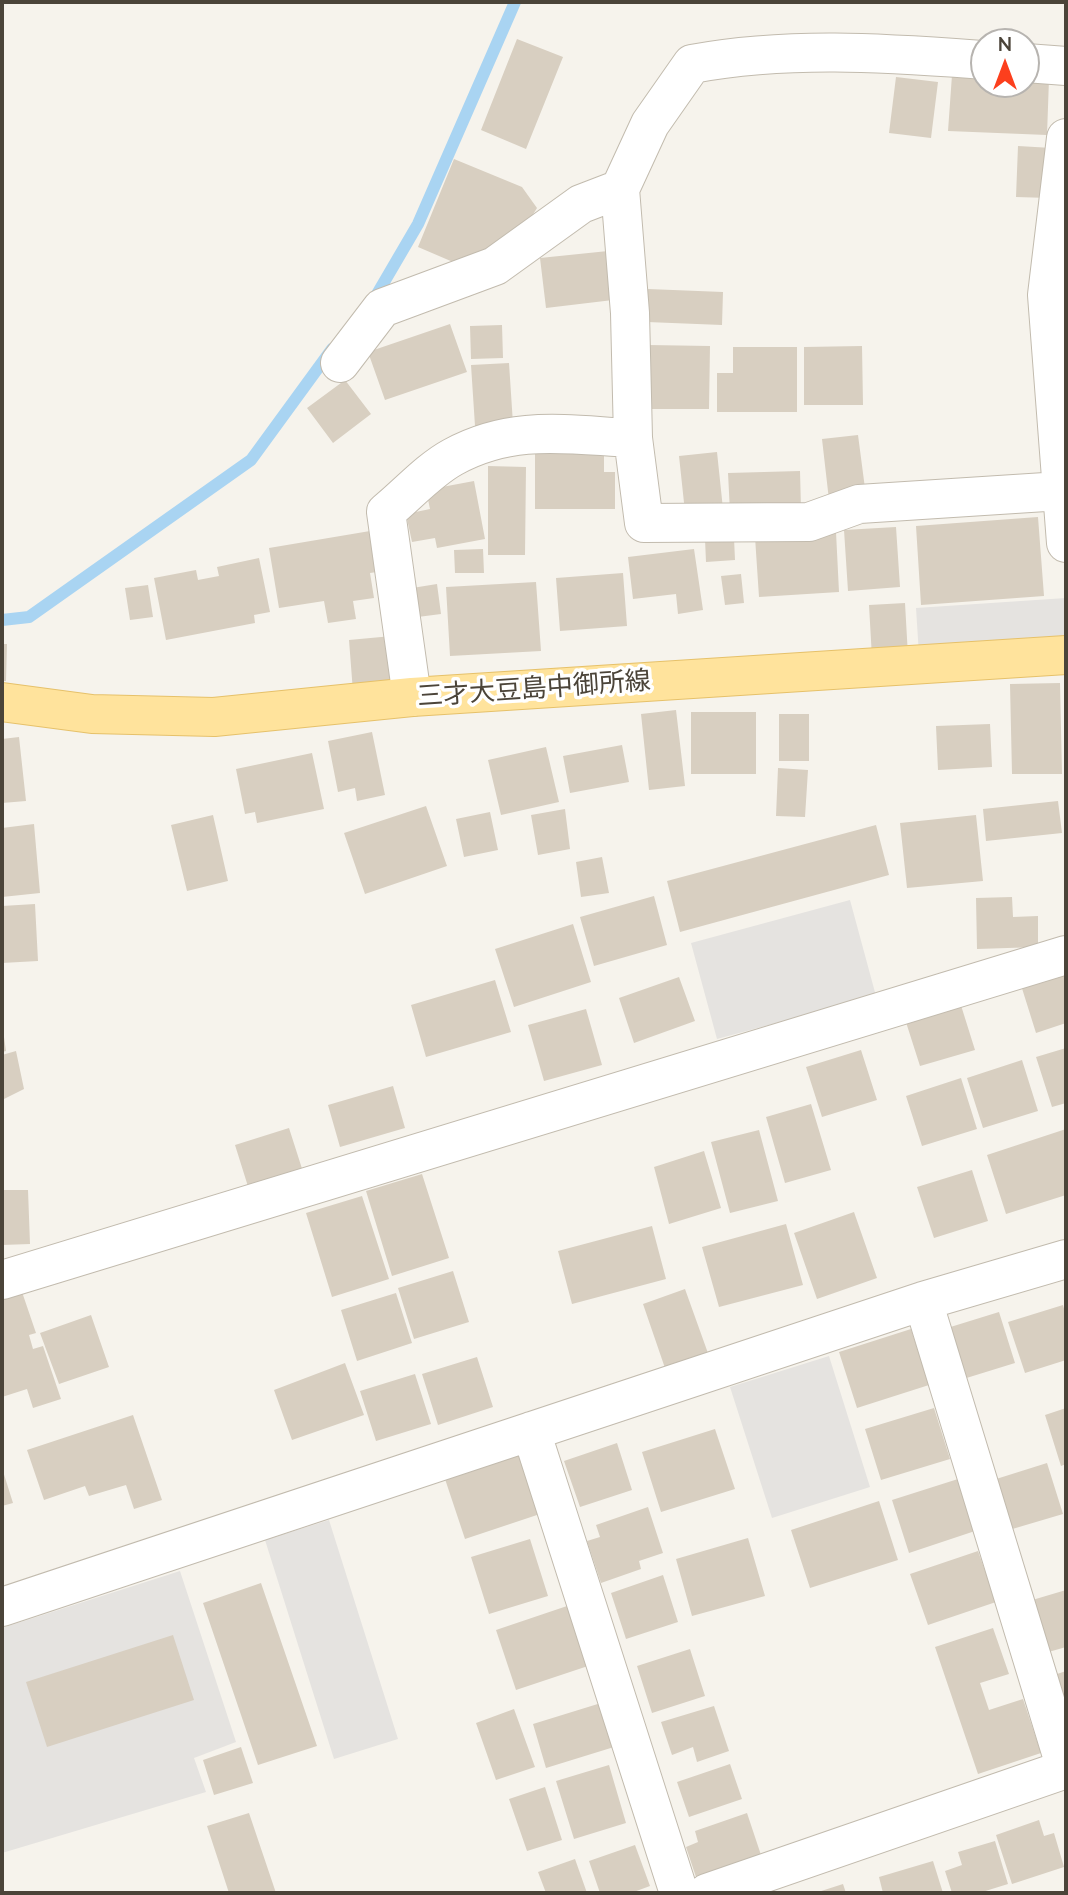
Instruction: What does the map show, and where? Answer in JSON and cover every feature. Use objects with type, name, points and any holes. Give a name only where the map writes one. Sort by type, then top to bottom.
[{"type":"main road","name":"三才大豆島中御所線","points":[[2,702],[92,714],[214,717],[412,697],[1066,655]]},
{"type":"street","points":[[970,59],[835,50],[743,55],[692,64],[650,124],[620,189],[630,313],[633,438],[644,523],[809,522],[859,504],[1061,491]]},
{"type":"street","points":[[1040,64],[1066,65]]},
{"type":"street","points":[[1066,138],[1047,295],[1066,543]]},
{"type":"street","points":[[340,363],[382,307],[495,266],[581,204],[620,189]]},
{"type":"street","points":[[412,697],[386,512],[451,458],[494,438],[526,432],[633,438]]},
{"type":"street","points":[[2,1280],[1066,955]]},
{"type":"street","points":[[2,1607],[923,1301],[1066,1259]]},
{"type":"street","points":[[707,1893],[1066,1769],[923,1301]]},
{"type":"street","points":[[531,1430],[679,1893]]},
{"type":"shaded area","points":[[1066,598],[1066,645],[919,655],[916,608]]},
{"type":"shaded area","points":[[850,900],[876,996],[717,1039],[691,943]]},
{"type":"shaded area","points":[[829,1356],[870,1487],[772,1518],[730,1387]]},
{"type":"shaded area","points":[[329,1520],[398,1739],[334,1759],[265,1540]]},
{"type":"shaded area","points":[[180,1571],[236,1742],[194,1758],[206,1792],[2,1853],[2,1628]]},
{"type":"building","points":[[517,39],[563,57],[526,149],[481,130]]},
{"type":"building","points":[[952,75],[970,76],[970,98],[1040,98],[1040,79],[1049,79],[1047,135],[948,131]]},
{"type":"building","points":[[896,77],[938,82],[931,138],[889,133]]},
{"type":"building","points":[[1018,146],[1052,148],[1049,198],[1016,197]]},
{"type":"building","points":[[454,159],[522,187],[537,208],[524,229],[460,265],[418,247]]},
{"type":"building","points":[[608,251],[613,300],[546,308],[540,258]]},
{"type":"building","points":[[648,289],[723,292],[722,325],[647,322]]},
{"type":"building","points":[[450,324],[467,372],[385,400],[368,352]]},
{"type":"building","points":[[502,325],[503,358],[471,359],[470,326]]},
{"type":"building","points":[[648,345],[710,346],[709,409],[648,409]]},
{"type":"building","points":[[862,346],[863,405],[804,405],[804,347]]},
{"type":"building","points":[[733,347],[797,347],[797,412],[717,412],[717,373],[733,373]]},
{"type":"building","points":[[509,363],[513,424],[475,426],[471,365]]},
{"type":"building","points":[[345,380],[371,414],[333,443],[307,408]]},
{"type":"building","points":[[858,435],[866,496],[829,500],[822,439]]},
{"type":"building","points":[[535,449],[604,449],[604,472],[615,472],[615,509],[535,509]]},
{"type":"building","points":[[717,452],[723,509],[685,512],[679,456]]},
{"type":"building","points":[[488,466],[526,467],[525,555],[488,555]]},
{"type":"building","points":[[800,471],[801,509],[730,512],[728,473]]},
{"type":"building","points":[[474,481],[485,539],[437,548],[435,538],[412,542],[406,514],[430,509],[426,490]]},
{"type":"building","points":[[1038,517],[1044,596],[921,605],[916,526]]},
{"type":"building","points":[[896,527],[900,587],[848,591],[844,530]]},
{"type":"building","points":[[376,530],[384,571],[370,573],[374,598],[353,601],[356,619],[328,623],[324,601],[279,608],[269,548]]},
{"type":"building","points":[[836,532],[839,592],[759,597],[755,537]]},
{"type":"building","points":[[734,538],[735,560],[706,562],[705,539]]},
{"type":"building","points":[[483,549],[484,573],[455,573],[454,550]]},
{"type":"building","points":[[694,549],[703,610],[678,614],[676,594],[633,599],[628,557]]},
{"type":"building","points":[[259,558],[270,612],[254,615],[255,623],[166,640],[154,578],[196,570],[198,580],[219,576],[217,567]]},
{"type":"building","points":[[623,573],[627,626],[560,631],[556,578]]},
{"type":"building","points":[[741,574],[744,603],[725,605],[721,576]]},
{"type":"building","points":[[536,582],[541,651],[450,656],[446,587]]},
{"type":"building","points":[[437,584],[441,614],[410,618],[406,589]]},
{"type":"building","points":[[148,585],[153,617],[130,620],[125,588]]},
{"type":"building","points":[[905,603],[908,656],[872,658],[869,605]]},
{"type":"building","points":[[392,636],[396,688],[353,692],[349,640]]},
{"type":"building","points":[[2,644],[7,644],[6,681],[2,681]]},
{"type":"building","points":[[1060,683],[1062,774],[1012,774],[1010,684]]},
{"type":"building","points":[[676,710],[685,786],[649,790],[641,714]]},
{"type":"building","points":[[691,712],[756,712],[756,774],[691,774]]},
{"type":"building","points":[[779,714],[809,714],[809,761],[779,761]]},
{"type":"building","points":[[990,724],[992,767],[938,770],[936,726]]},
{"type":"building","points":[[372,732],[385,795],[357,801],[355,788],[338,792],[328,741]]},
{"type":"building","points":[[19,737],[26,801],[2,803],[2,739]]},
{"type":"building","points":[[622,745],[629,782],[570,793],[563,756]]},
{"type":"building","points":[[546,747],[559,802],[501,815],[488,760]]},
{"type":"building","points":[[312,753],[324,809],[257,823],[255,812],[245,814],[236,769]]},
{"type":"building","points":[[778,768],[808,770],[805,817],[776,816]]},
{"type":"building","points":[[1058,801],[1062,833],[986,841],[983,809]]},
{"type":"building","points":[[426,806],[447,866],[365,894],[344,833]]},
{"type":"building","points":[[565,809],[570,849],[538,855],[531,815]]},
{"type":"building","points":[[490,812],[498,850],[464,857],[456,819]]},
{"type":"building","points":[[213,815],[228,881],[187,891],[171,825]]},
{"type":"building","points":[[976,815],[983,881],[907,888],[900,823]]},
{"type":"building","points":[[34,824],[40,893],[2,897],[2,828]]},
{"type":"building","points":[[876,825],[889,875],[680,932],[667,881]]},
{"type":"building","points":[[602,857],[609,893],[581,897],[576,862]]},
{"type":"building","points":[[654,896],[667,945],[594,966],[580,917]]},
{"type":"building","points":[[1012,897],[1013,917],[1038,916],[1038,947],[977,949],[976,898]]},
{"type":"building","points":[[35,904],[38,961],[2,963],[2,906]]},
{"type":"building","points":[[573,924],[591,982],[514,1007],[495,949]]},
{"type":"building","points":[[1066,968],[1066,1023],[1036,1033],[1020,982]]},
{"type":"building","points":[[679,977],[695,1021],[634,1043],[619,998]]},
{"type":"building","points":[[495,980],[511,1032],[426,1057],[411,1005]]},
{"type":"building","points":[[959,999],[975,1050],[920,1066],[904,1016]]},
{"type":"building","points":[[586,1009],[602,1065],[544,1081],[528,1025]]},
{"type":"building","points":[[2,1023],[6,1051],[2,1052]]},
{"type":"building","points":[[1066,1048],[1066,1103],[1052,1107],[1036,1057]]},
{"type":"building","points":[[861,1050],[877,1100],[822,1117],[806,1067]]},
{"type":"building","points":[[16,1051],[24,1089],[2,1100],[2,1055]]},
{"type":"building","points":[[1022,1060],[1038,1111],[983,1128],[967,1078]]},
{"type":"building","points":[[961,1078],[977,1129],[922,1146],[906,1096]]},
{"type":"building","points":[[393,1086],[405,1128],[340,1147],[328,1105]]},
{"type":"building","points":[[811,1104],[831,1170],[785,1183],[766,1117]]},
{"type":"building","points":[[289,1128],[305,1178],[251,1196],[235,1145]]},
{"type":"building","points":[[1066,1129],[1066,1195],[1006,1214],[987,1155]]},
{"type":"building","points":[[759,1130],[778,1201],[730,1213],[711,1142]]},
{"type":"building","points":[[704,1151],[721,1208],[669,1224],[654,1167]]},
{"type":"building","points":[[972,1170],[988,1221],[934,1238],[917,1187]]},
{"type":"building","points":[[422,1174],[449,1258],[392,1276],[366,1191]]},
{"type":"building","points":[[2,1183],[4,1190],[28,1190],[30,1244],[2,1245]]},
{"type":"building","points":[[362,1196],[389,1279],[332,1297],[306,1213]]},
{"type":"building","points":[[854,1212],[877,1278],[817,1299],[794,1233]]},
{"type":"building","points":[[786,1224],[803,1285],[719,1307],[702,1247]]},
{"type":"building","points":[[652,1226],[666,1279],[572,1304],[558,1251]]},
{"type":"building","points":[[453,1271],[469,1322],[414,1339],[398,1288]]},
{"type":"building","points":[[685,1289],[709,1356],[666,1371],[643,1304]]},
{"type":"building","points":[[22,1292],[36,1333],[29,1335],[33,1349],[43,1346],[61,1399],[33,1408],[27,1389],[2,1397],[2,1299]]},
{"type":"building","points":[[396,1293],[412,1343],[357,1361],[341,1310]]},
{"type":"building","points":[[1063,1305],[1066,1316],[1066,1360],[1025,1373],[1008,1322]]},
{"type":"building","points":[[999,1312],[1015,1363],[960,1380],[944,1329]]},
{"type":"building","points":[[91,1315],[109,1367],[59,1384],[40,1333]]},
{"type":"building","points":[[911,1329],[929,1385],[857,1408],[839,1352]]},
{"type":"building","points":[[477,1357],[493,1407],[438,1425],[422,1374]]},
{"type":"building","points":[[345,1363],[364,1415],[292,1440],[274,1390]]},
{"type":"building","points":[[415,1374],[431,1424],[376,1441],[360,1391]]},
{"type":"building","points":[[934,1408],[950,1459],[881,1480],[865,1429]]},
{"type":"building","points":[[1066,1408],[1066,1464],[1061,1466],[1045,1415]]},
{"type":"building","points":[[133,1415],[162,1500],[134,1509],[126,1485],[89,1496],[85,1486],[44,1500],[27,1450]]},
{"type":"building","points":[[715,1429],[735,1489],[661,1512],[642,1452]]},
{"type":"building","points":[[617,1443],[632,1490],[580,1507],[564,1461]]},
{"type":"building","points":[[519,1454],[540,1514],[465,1539],[445,1479]]},
{"type":"building","points":[[1047,1463],[1063,1514],[1009,1530],[993,1480]]},
{"type":"building","points":[[2,1468],[13,1503],[2,1506]]},
{"type":"building","points":[[958,1479],[975,1531],[909,1553],[892,1500]]},
{"type":"building","points":[[879,1501],[898,1560],[810,1588],[791,1530]]},
{"type":"building","points":[[648,1507],[663,1553],[639,1561],[641,1569],[601,1583],[587,1541],[600,1537],[596,1525]]},
{"type":"building","points":[[748,1538],[765,1596],[692,1616],[676,1559]]},
{"type":"building","points":[[530,1539],[548,1596],[489,1614],[471,1557]]},
{"type":"building","points":[[978,1551],[996,1602],[928,1625],[910,1574]]},
{"type":"building","points":[[663,1575],[678,1622],[626,1639],[611,1593]]},
{"type":"building","points":[[261,1583],[317,1746],[258,1765],[203,1603]]},
{"type":"building","points":[[1066,1590],[1066,1647],[1045,1653],[1029,1601]]},
{"type":"building","points":[[570,1605],[591,1665],[516,1690],[496,1630]]},
{"type":"building","points":[[993,1628],[1009,1674],[980,1683],[989,1710],[1023,1699],[1041,1753],[978,1774],[935,1647]]},
{"type":"building","points":[[173,1635],[194,1700],[47,1747],[26,1682]]},
{"type":"building","points":[[690,1649],[705,1696],[652,1713],[637,1666]]},
{"type":"building","points":[[1066,1671],[1066,1703],[1057,1674]]},
{"type":"building","points":[[601,1703],[614,1747],[546,1768],[533,1724]]},
{"type":"building","points":[[714,1706],[729,1751],[697,1762],[693,1747],[672,1755],[661,1722]]},
{"type":"building","points":[[514,1709],[535,1767],[496,1780],[476,1723]]},
{"type":"building","points":[[241,1747],[253,1783],[214,1795],[203,1760]]},
{"type":"building","points":[[730,1764],[742,1799],[689,1817],[677,1782]]},
{"type":"building","points":[[609,1765],[626,1823],[574,1839],[556,1781]]},
{"type":"building","points":[[545,1787],[562,1840],[527,1851],[509,1799]]},
{"type":"building","points":[[249,1813],[276,1893],[229,1893],[207,1826]]},
{"type":"building","points":[[747,1813],[763,1861],[698,1883],[686,1847],[698,1842],[695,1831]]},
{"type":"building","points":[[1039,1820],[1044,1836],[1054,1833],[1064,1867],[1012,1884],[996,1835]]},
{"type":"building","points":[[995,1841],[1008,1884],[979,1893],[952,1893],[945,1871],[962,1865],[958,1852]]},
{"type":"building","points":[[635,1845],[650,1886],[631,1893],[600,1893],[589,1861]]},
{"type":"building","points":[[575,1859],[587,1893],[546,1893],[538,1872]]},
{"type":"building","points":[[933,1861],[943,1893],[883,1893],[879,1877]]},
{"type":"building","points":[[843,1884],[846,1893],[815,1893]]},
{"type":"waterway","points":[[373,301],[418,224],[515,2]]},
{"type":"waterway","points":[[2,620],[29,617],[251,460],[332,349]]}]
